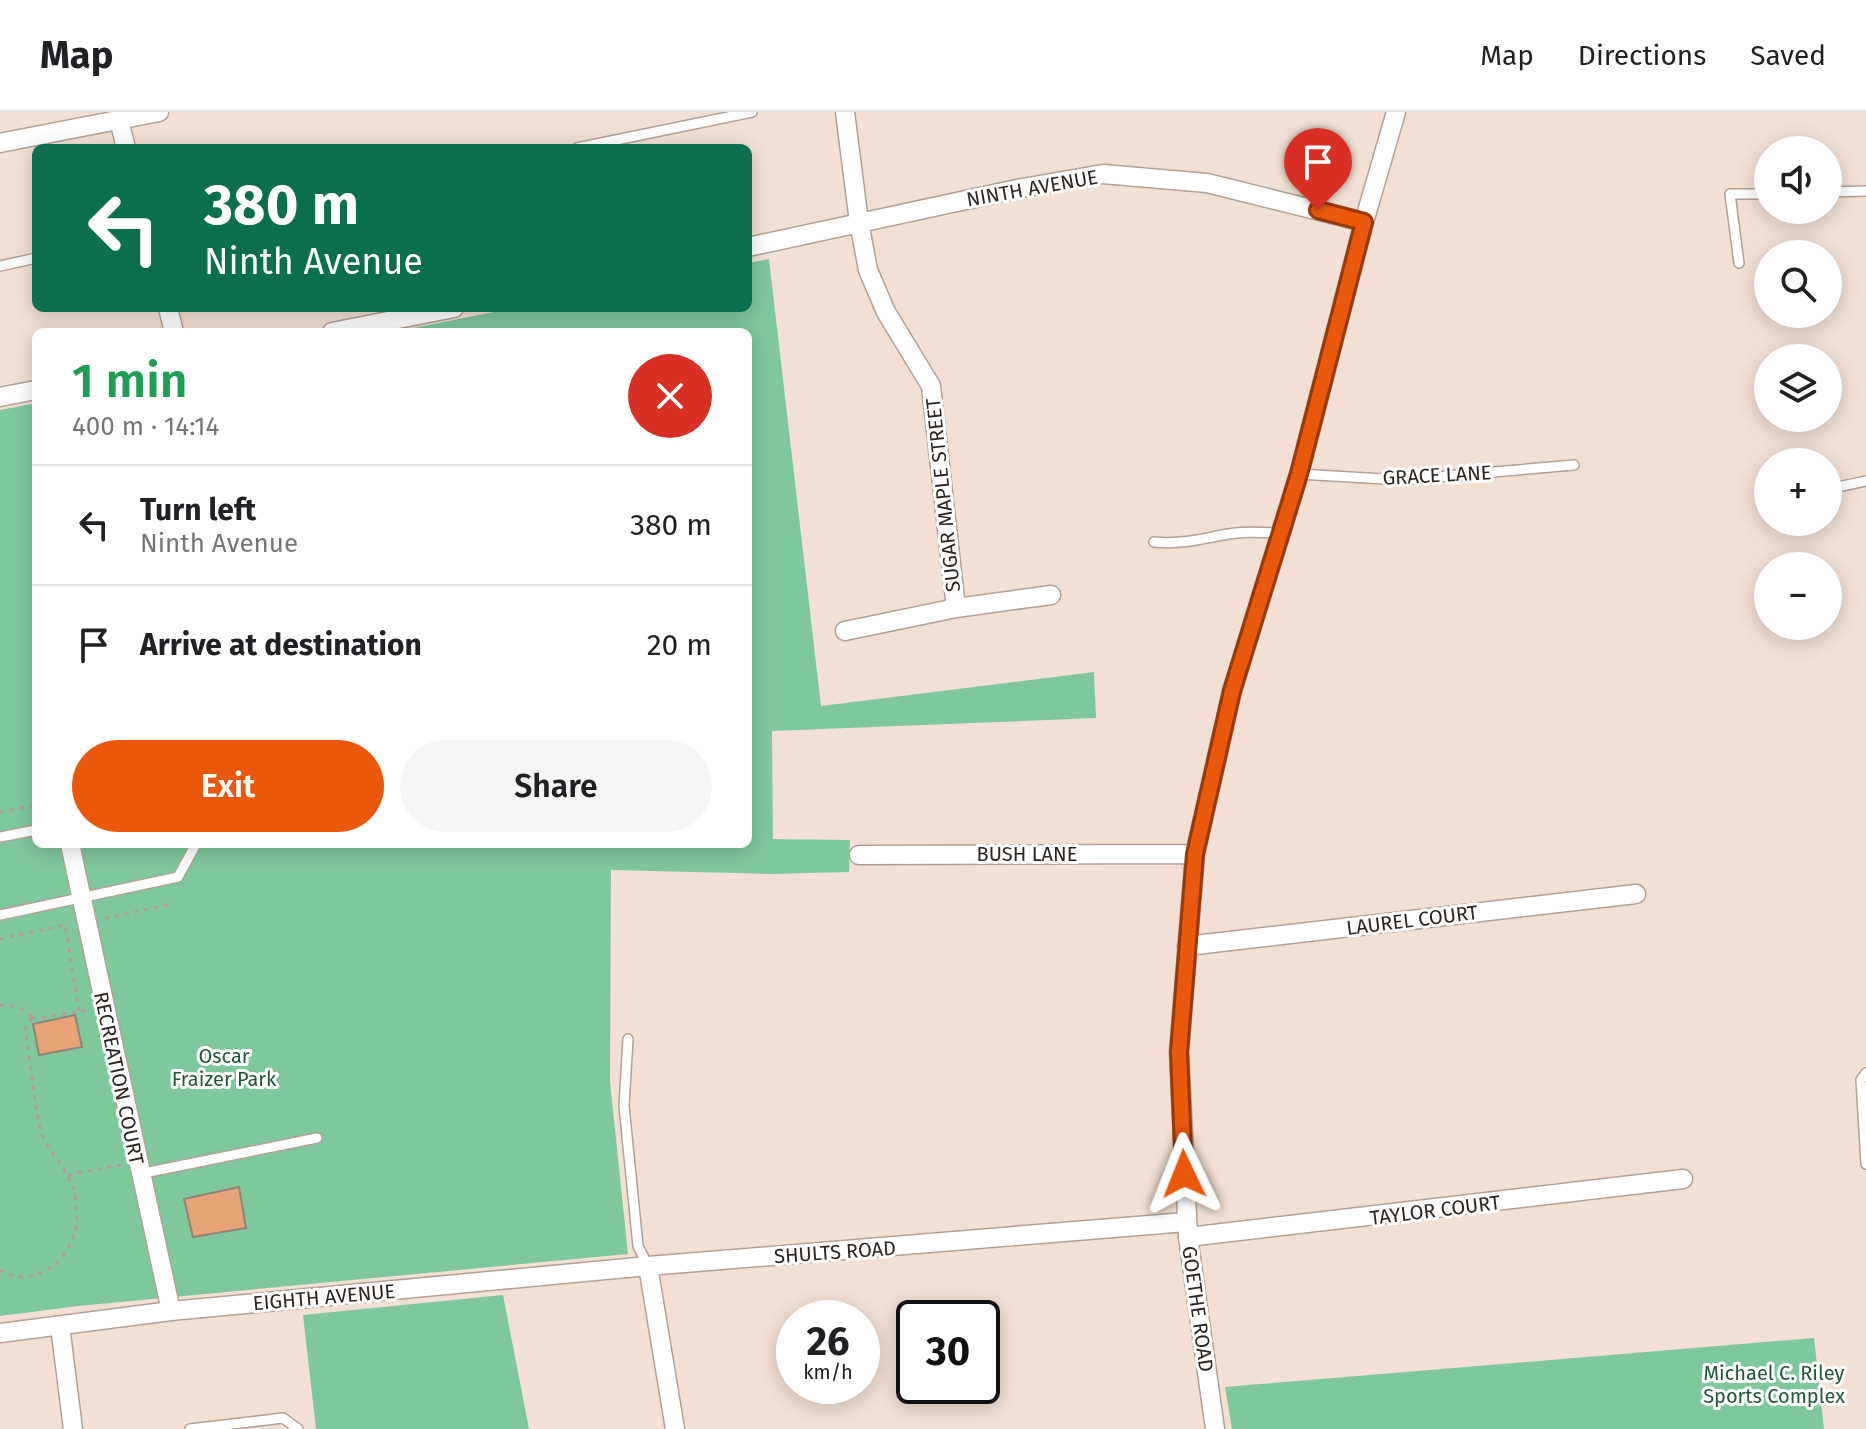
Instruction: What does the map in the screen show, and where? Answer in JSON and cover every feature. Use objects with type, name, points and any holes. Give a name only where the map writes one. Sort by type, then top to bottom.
[{"type":"street","points":[[0,143],[159,112]]},
{"type":"street","name":"SUGAR MAPLE STREET","points":[[845,112],[868,270],[886,312],[931,386],[956,608]]},
{"type":"street","name":"GOETHE ROAD","points":[[1215,1429],[1187,1230],[1179,1052],[1195,854],[1232,691],[1299,474],[1364,222],[1396,112]]},
{"type":"street","points":[[119,120],[125,144]]},
{"type":"street","name":"NINTH AVENUE","points":[[752,246],[1022,188],[1103,174],[1207,183],[1364,222]]},
{"type":"street","points":[[352,328],[434,312]]},
{"type":"street","points":[[0,397],[32,391]]},
{"type":"street","points":[[845,631],[956,608],[1051,595]]},
{"type":"street","name":"RECREATION COURT","points":[[71,848],[171,1311]]},
{"type":"street","name":"BUSH LANE","points":[[859,855],[1195,854]]},
{"type":"street","name":"LAUREL COURT","points":[[1187,946],[1636,894]]},
{"type":"street","name":"TAYLOR COURT","points":[[1187,1230],[1683,1179]]},
{"type":"street","name":"SHULTS ROAD","points":[[648,1266],[1187,1230]]},
{"type":"street","points":[[648,1266],[675,1429]]},
{"type":"street","name":"EIGHTH AVENUE","points":[[0,1333],[171,1311],[648,1266]]},
{"type":"street","points":[[60,1326],[73,1429]]},
{"type":"lane","points":[[596,144],[752,112]]},
{"type":"lane","points":[[1842,192],[1866,191]]},
{"type":"lane","points":[[1739,263],[1730,194],[1754,194]]},
{"type":"lane","points":[[0,266],[32,259]]},
{"type":"lane","name":"GRACE LANE","points":[[1299,474],[1401,480],[1574,465]]},
{"type":"lane","points":[[1842,486],[1866,481]]},
{"type":"lane","points":[[1154,542],[1175,544],[1201,541],[1238,532],[1281,533]]},
{"type":"lane","points":[[0,837],[32,831]]},
{"type":"lane","points":[[0,915],[178,877],[194,848]]},
{"type":"lane","points":[[628,1039],[626,1122],[638,1246],[648,1266]]},
{"type":"lane","points":[[1866,1073],[1861,1080],[1866,1164]]},
{"type":"lane","points":[[138,1168],[317,1138]]},
{"type":"lane","points":[[190,1429],[283,1418],[298,1429]]},
{"type":"path","points":[[0,812],[32,806]]},
{"type":"path","points":[[0,939],[168,905]]},
{"type":"path","points":[[65,925],[79,1011]]},
{"type":"path","points":[[0,1005],[16,1006],[38,1018],[104,1007]]},
{"type":"path","points":[[0,1270],[24,1277],[39,1275],[54,1266],[75,1238],[77,1218],[68,1175],[57,1162],[41,1132],[25,1030],[32,1017]]},
{"type":"path","points":[[68,1175],[138,1168]]},
{"type":"green space","name":"Oscar Fraizer Park","points":[[769,259],[821,706],[1094,672],[1096,718],[772,731],[773,839],[850,840],[849,872],[770,874],[611,870],[610,1082],[628,1254],[0,1316],[0,410],[32,404],[32,848],[752,848],[752,328],[413,328],[494,312],[752,312],[752,262]]},
{"type":"green space","points":[[503,1295],[529,1429],[316,1429],[303,1315]]},
{"type":"green space","name":"Michael C. Riley Sports Complex","points":[[1814,1338],[1824,1429],[1232,1429],[1225,1387]]},
{"type":"building","points":[[75,1015],[82,1047],[39,1055],[33,1024]]},
{"type":"building","points":[[239,1187],[246,1228],[193,1237],[184,1199]]},
{"type":"route","points":[[1184,1174],[1179,1052],[1195,854],[1232,691],[1299,474],[1364,222],[1318,210]]}]
